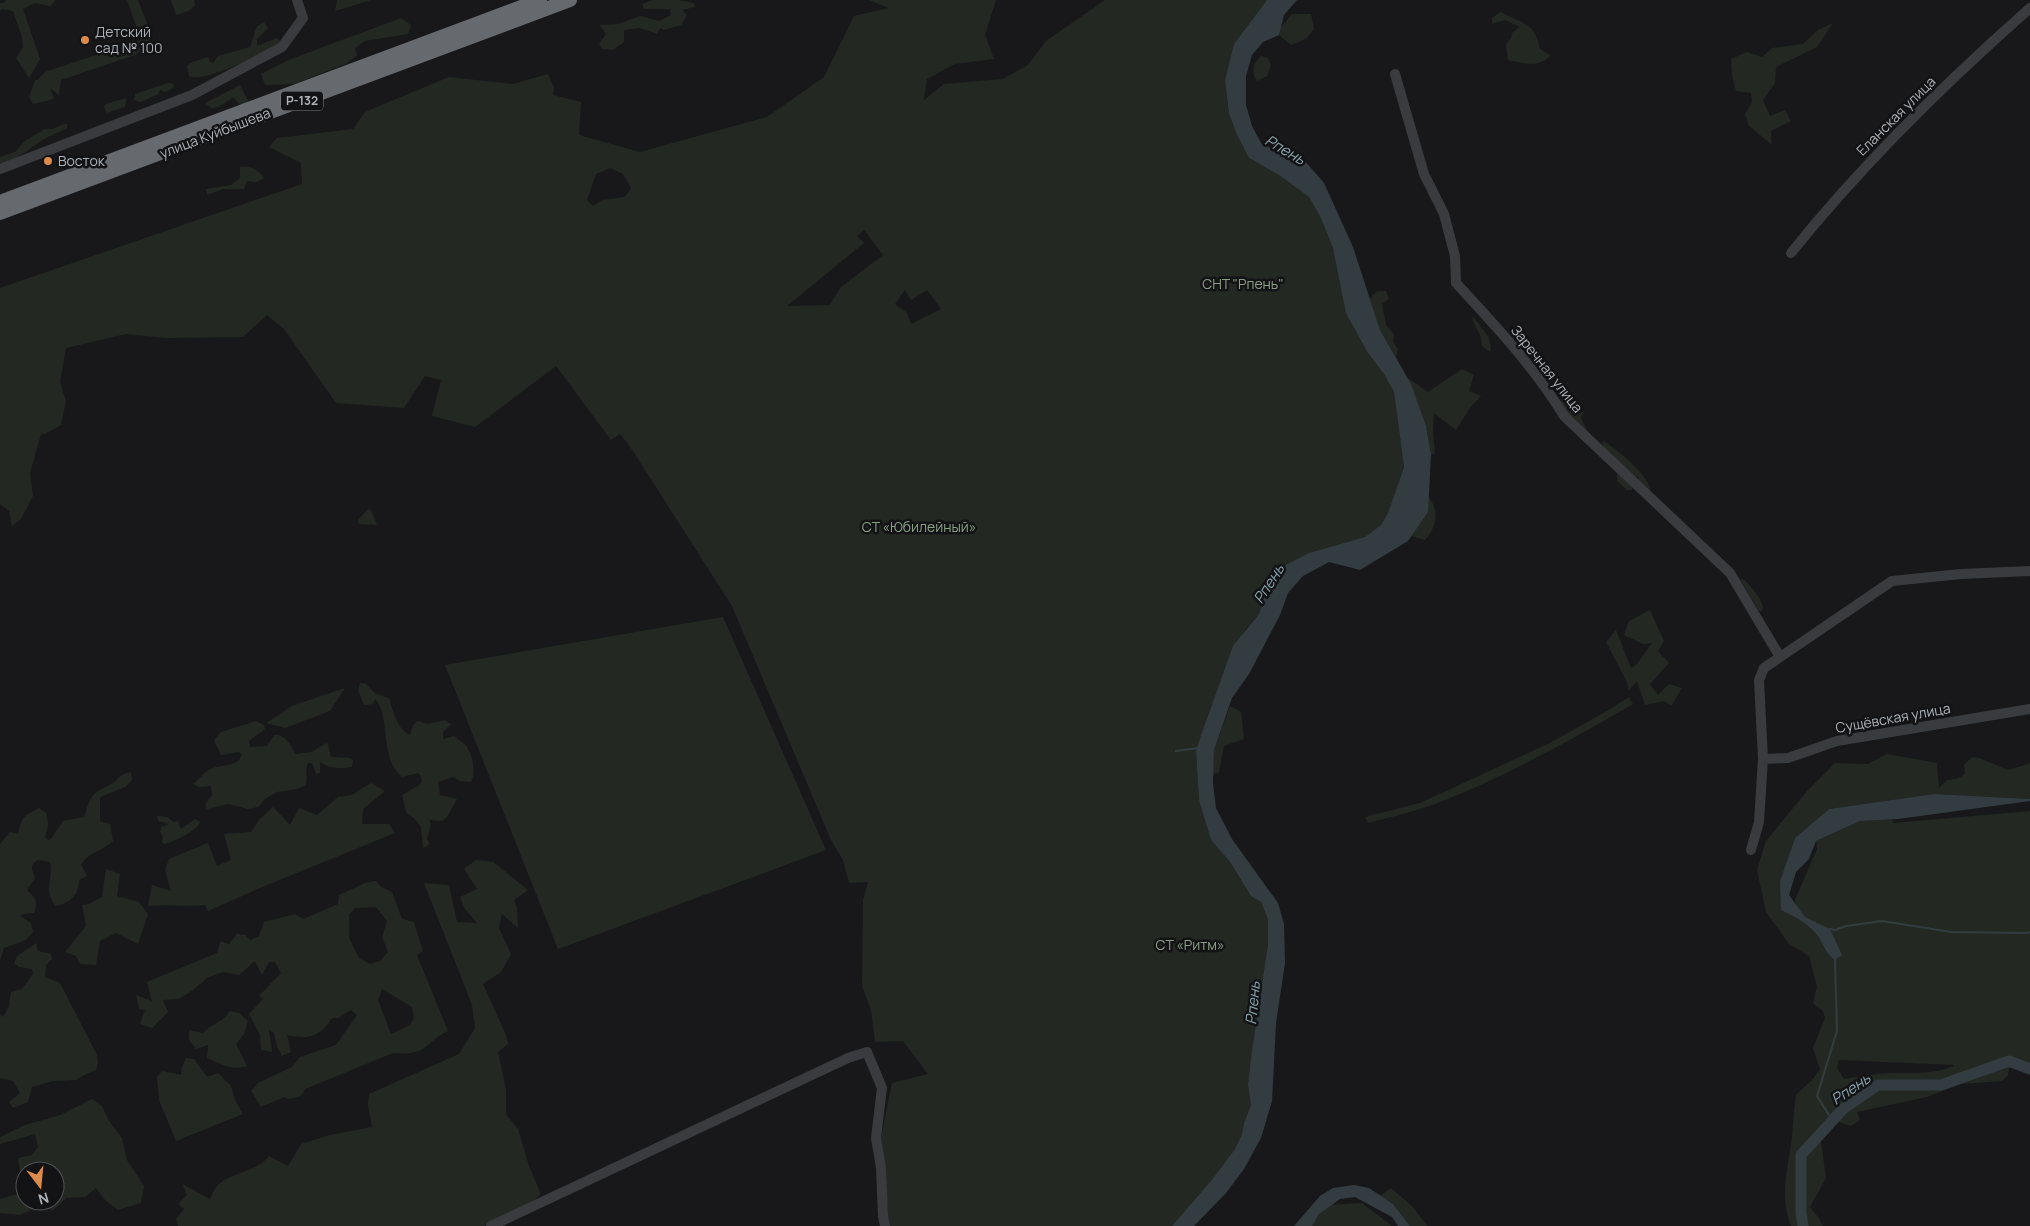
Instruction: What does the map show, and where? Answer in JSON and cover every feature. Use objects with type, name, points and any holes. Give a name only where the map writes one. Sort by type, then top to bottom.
[{"type":"highway","name":"улица Куйбышева","points":[[0,202],[540,0]]},
{"type":"highway","name":"улица Куйбышева","points":[[0,213],[570,0]]},
{"type":"street","points":[[0,169],[192,95],[282,47],[303,18],[297,0]]},
{"type":"street","name":"Еланская улица","points":[[1791,253],[1830,204],[1911,119],[2030,8]]},
{"type":"street","name":"Заречная улица","points":[[1395,74],[1424,174],[1444,214],[1455,256],[1456,283],[1511,342],[1564,416],[1730,573],[1780,656]]},
{"type":"street","points":[[1751,850],[1759,822],[1763,759],[1759,680],[1764,668],[1892,581],[1961,574],[2030,571]]},
{"type":"street","name":"Сущёвская улица","points":[[1763,759],[1788,758],[1837,741],[2030,709]]},
{"type":"street","points":[[491,1226],[848,1058],[867,1052],[882,1088],[876,1138],[881,1168],[885,1226]]},
{"type":"green space","points":[[7,0],[56,0],[50,6],[35,3],[23,9],[40,59],[29,78],[16,58],[23,47],[22,37],[13,11],[2,9],[0,11],[0,3],[4,3]]},
{"type":"green space","points":[[127,0],[138,0],[151,34],[150,43],[135,55],[61,80],[59,95],[50,88],[54,99],[33,104],[29,97],[35,80],[38,80],[45,72],[141,40]]},
{"type":"green space","points":[[171,0],[194,0],[195,6],[188,11],[176,15]]},
{"type":"green space","points":[[337,0],[371,0],[335,11]]},
{"type":"green space","points":[[653,0],[678,0],[694,3],[695,7],[682,10],[687,15],[681,25],[664,30],[660,28],[657,34],[640,28],[624,30],[624,42],[613,50],[603,49],[599,44],[606,34],[600,25],[618,24],[640,16],[659,21],[671,15],[670,9],[644,9],[642,4]]},
{"type":"green space","points":[[869,0],[996,0],[985,35],[994,59],[955,64],[927,79],[924,100],[944,84],[1003,79],[1028,65],[1046,41],[1105,0],[1267,0],[1234,44],[1225,80],[1229,114],[1249,158],[1279,175],[1309,197],[1320,216],[1333,248],[1338,269],[1368,353],[1384,374],[1394,392],[1404,467],[1388,513],[1381,525],[1365,537],[1309,553],[1282,567],[1266,590],[1259,614],[1245,630],[1224,671],[1196,751],[1199,800],[1211,840],[1230,862],[1251,896],[1260,901],[1269,919],[1268,944],[1248,1085],[1251,1105],[1242,1134],[1235,1149],[1202,1193],[1172,1226],[889,1226],[881,1138],[892,1083],[928,1074],[903,1041],[875,1042],[871,1010],[862,986],[863,900],[868,882],[849,883],[843,860],[831,840],[732,606],[629,445],[620,434],[611,440],[556,366],[475,427],[432,416],[441,380],[425,376],[404,408],[336,403],[284,329],[267,315],[243,337],[165,338],[126,334],[66,348],[60,382],[66,401],[61,425],[45,434],[41,434],[30,473],[33,496],[21,519],[12,526],[9,511],[0,504],[0,288],[302,184],[301,163],[269,147],[277,138],[353,129],[365,112],[449,77],[513,84],[548,74],[554,87],[553,95],[581,102],[579,135],[640,152],[767,117],[824,77],[854,16],[889,8]],"holes":[[[610,168],[623,174],[631,188],[625,197],[602,200],[593,206],[587,200],[596,174]],[[864,230],[883,255],[840,288],[830,305],[787,306],[864,243],[857,236]],[[905,290],[911,300],[927,290],[941,309],[911,324],[907,313],[895,304]]]},
{"type":"green space","points":[[1501,12],[1531,28],[1538,40],[1540,49],[1550,55],[1549,57],[1535,64],[1508,60],[1506,44],[1511,38],[1512,33],[1520,27],[1505,20],[1492,24],[1492,18]]},
{"type":"green space","points":[[1292,14],[1311,14],[1314,29],[1306,39],[1291,45],[1279,35],[1281,27]]},
{"type":"green space","points":[[401,18],[411,25],[408,34],[365,41],[355,48],[357,56],[345,64],[294,84],[265,85],[261,74],[291,59]]},
{"type":"green space","points":[[264,22],[268,28],[257,39],[257,46],[277,38],[281,42],[235,66],[208,75],[189,76],[187,66],[190,63],[208,57],[210,62],[213,63],[218,56],[250,47],[257,26]]},
{"type":"green space","points":[[1833,23],[1817,47],[1776,67],[1775,83],[1763,100],[1770,116],[1785,110],[1791,121],[1771,131],[1771,144],[1749,126],[1745,114],[1752,102],[1751,93],[1736,91],[1731,59],[1747,52],[1762,57],[1772,48],[1803,44],[1818,30]]},
{"type":"green space","points":[[1261,56],[1268,58],[1271,65],[1267,76],[1257,81],[1254,68]]},
{"type":"green space","points":[[168,83],[174,84],[173,88],[165,92],[160,90],[158,94],[141,102],[134,100],[135,94]]},
{"type":"green space","points":[[240,85],[249,103],[242,107],[233,97],[212,109],[205,103]]},
{"type":"green space","points":[[126,98],[125,107],[106,113],[104,106],[106,104]]},
{"type":"green space","points":[[67,124],[67,128],[43,140],[12,160],[0,163],[0,157],[15,152],[25,141],[45,129],[52,129]]},
{"type":"green space","points":[[240,167],[254,169],[264,178],[257,182],[247,181],[244,189],[223,189],[207,195],[206,189],[231,185],[240,178]]},
{"type":"green space","points":[[1377,291],[1386,291],[1389,299],[1382,304],[1386,325],[1394,334],[1393,342],[1398,349],[1396,357],[1380,330],[1370,299]]},
{"type":"green space","points":[[1473,317],[1488,336],[1491,346],[1490,352],[1482,346],[1481,337],[1472,319]]},
{"type":"green space","points":[[1462,369],[1474,375],[1469,391],[1481,396],[1470,408],[1456,430],[1434,413],[1435,453],[1431,455],[1426,426],[1408,378],[1428,392]]},
{"type":"green space","points":[[1565,393],[1569,396],[1567,403],[1577,413],[1584,412],[1581,418],[1587,430],[1585,431],[1559,404]]},
{"type":"green space","points":[[1603,441],[1624,456],[1639,471],[1645,478],[1651,492],[1643,488],[1638,477],[1627,472],[1617,463],[1605,448],[1602,443]]},
{"type":"green space","points":[[1620,471],[1632,486],[1632,490],[1627,490],[1617,481],[1617,474]]},
{"type":"green space","points":[[1428,496],[1434,507],[1435,518],[1432,529],[1425,540],[1411,536],[1427,512]]},
{"type":"green space","points":[[368,509],[371,510],[377,525],[359,524],[358,520]]},
{"type":"green space","points":[[1740,579],[1744,580],[1753,589],[1762,604],[1763,608],[1761,611],[1759,611]]},
{"type":"green space","points":[[1650,610],[1664,641],[1658,651],[1669,663],[1650,684],[1658,695],[1669,684],[1682,688],[1671,706],[1664,701],[1645,705],[1637,681],[1629,690],[1626,680],[1606,642],[1616,630],[1631,668],[1637,664],[1652,643],[1643,644],[1624,635],[1629,621]]},
{"type":"green space","points":[[723,617],[826,850],[558,949],[445,665]]},
{"type":"green space","points":[[360,683],[366,684],[376,694],[389,698],[396,719],[402,729],[410,735],[413,725],[418,721],[428,724],[445,720],[451,724],[443,732],[443,739],[454,736],[466,746],[471,755],[474,769],[471,782],[460,781],[453,777],[438,782],[440,795],[457,799],[447,817],[442,821],[429,820],[431,824],[427,839],[430,844],[423,848],[421,827],[406,812],[402,795],[422,782],[421,776],[418,773],[402,777],[395,769],[390,759],[380,706],[375,699],[373,704],[364,705],[358,690]]},
{"type":"green space","points":[[345,688],[330,711],[285,728],[266,723],[292,706]]},
{"type":"green space","points":[[1629,697],[1633,704],[1560,745],[1486,783],[1410,812],[1368,823],[1365,817],[1420,803],[1550,743]]},
{"type":"green space","points":[[1230,706],[1241,712],[1244,739],[1224,746],[1219,772],[1213,774],[1214,750]]},
{"type":"green space","points":[[256,721],[264,725],[265,729],[249,741],[250,747],[267,746],[274,735],[285,738],[296,754],[312,752],[326,743],[328,744],[331,757],[350,758],[353,760],[352,767],[335,768],[320,762],[320,773],[316,774],[312,763],[308,763],[305,786],[277,792],[265,799],[258,807],[248,809],[228,804],[207,809],[205,804],[212,795],[211,786],[199,787],[193,784],[210,769],[233,764],[242,755],[239,752],[221,755],[214,740],[221,732]]},
{"type":"green space","points":[[1887,754],[1937,763],[1939,788],[1947,780],[1963,775],[1965,773],[1964,765],[1972,757],[2008,770],[2030,762],[2030,799],[1934,794],[1829,809],[1795,838],[1780,881],[1799,918],[1795,900],[1817,849],[1816,841],[1860,821],[1892,819],[1893,823],[2030,811],[2030,1069],[2009,1068],[2008,1075],[2002,1081],[1961,1084],[1927,1097],[1857,1112],[1860,1120],[1851,1126],[1832,1120],[1820,1134],[1826,1178],[1810,1207],[1823,1226],[1791,1226],[1787,1215],[1785,1193],[1796,1095],[1813,1079],[1820,1069],[1813,1048],[1825,1018],[1823,1011],[1813,1003],[1817,987],[1809,956],[1789,944],[1766,912],[1757,870],[1766,841],[1807,791],[1835,763],[1868,764]],"holes":[[[1839,1060],[1954,1065],[1938,1071],[1888,1073],[1844,1079],[1837,1068]]]},
{"type":"green space","points":[[131,772],[132,780],[125,787],[100,797],[100,821],[110,824],[113,841],[88,857],[81,865],[87,876],[79,880],[79,885],[73,898],[66,903],[56,906],[49,889],[50,862],[38,860],[33,864],[32,868],[35,878],[27,890],[35,900],[36,906],[34,913],[20,916],[31,923],[33,932],[26,940],[4,948],[0,960],[0,844],[10,832],[18,834],[24,818],[39,808],[47,814],[48,826],[45,837],[48,840],[51,839],[63,821],[84,817],[95,793],[126,773]]},
{"type":"green space","points":[[371,783],[385,791],[363,809],[362,824],[389,824],[395,833],[208,911],[205,905],[148,906],[152,885],[171,891],[165,870],[169,859],[208,843],[217,866],[231,860],[224,834],[251,832],[260,819],[273,807],[290,825],[299,808],[317,815],[338,797],[352,795]]},
{"type":"green space","points":[[157,816],[167,817],[174,822],[178,821],[181,829],[195,819],[200,822],[195,829],[178,839],[164,844],[162,842],[163,836],[160,832],[161,827],[169,824],[158,821]]},
{"type":"green space","points":[[476,860],[493,862],[528,890],[514,900],[517,908],[518,928],[502,914],[499,928],[511,954],[501,972],[483,984],[506,1035],[508,1044],[498,1052],[506,1090],[506,1114],[518,1129],[529,1166],[541,1194],[524,1209],[484,1226],[178,1226],[176,1219],[184,1209],[178,1204],[187,1195],[182,1184],[210,1199],[214,1190],[224,1181],[251,1169],[269,1156],[288,1166],[301,1144],[330,1135],[372,1127],[368,1105],[369,1094],[459,1054],[475,1028],[472,1005],[424,883],[449,885],[457,922],[477,923],[465,909],[460,897],[477,889],[464,869]]},
{"type":"green space","points":[[106,869],[120,874],[117,896],[139,902],[148,914],[138,944],[116,933],[100,941],[96,965],[80,964],[76,956],[65,952],[86,926],[82,905],[89,904],[102,897]]},
{"type":"green space","points":[[376,881],[381,887],[392,892],[402,919],[414,922],[423,951],[417,955],[448,1031],[424,1048],[411,1053],[393,1053],[305,1089],[301,1096],[289,1099],[284,1097],[261,1107],[251,1091],[258,1083],[292,1067],[300,1057],[336,1045],[357,1015],[351,1010],[338,1018],[332,1018],[323,1029],[313,1036],[287,1035],[291,1052],[282,1056],[277,1047],[274,1033],[269,1030],[272,1052],[261,1050],[260,1035],[249,1014],[263,999],[259,996],[281,973],[275,962],[269,962],[262,975],[255,961],[239,975],[223,972],[207,978],[192,991],[178,999],[163,1000],[168,1012],[152,1028],[140,1024],[145,1010],[139,1009],[136,995],[152,1001],[147,982],[217,953],[221,941],[229,944],[237,934],[245,935],[250,940],[259,936],[264,922],[295,914],[303,919],[338,904],[339,895],[365,883]],"holes":[[[376,907],[387,921],[382,937],[388,952],[380,961],[370,964],[359,958],[349,938],[349,915],[355,908]],[[382,989],[412,1007],[414,1018],[410,1025],[391,1034],[378,1000]]]},
{"type":"green space","points":[[36,943],[38,951],[51,954],[52,959],[46,965],[45,977],[60,983],[97,1055],[98,1063],[96,1070],[76,1080],[53,1081],[32,1087],[28,1102],[13,1108],[9,1102],[20,1093],[13,1081],[0,1078],[0,1014],[3,1017],[9,1006],[11,992],[22,989],[33,974],[32,969],[19,967],[14,963],[17,956]]},
{"type":"green space","points":[[230,1011],[239,1013],[248,1021],[244,1034],[236,1044],[247,1066],[231,1067],[207,1058],[208,1045],[196,1049],[189,1040],[189,1030],[203,1033],[224,1018]]},
{"type":"green space","points":[[186,1058],[194,1059],[207,1077],[218,1073],[231,1086],[235,1100],[243,1114],[176,1141],[159,1100],[157,1077],[162,1071],[181,1075]]},
{"type":"green space","points":[[92,1099],[102,1106],[109,1121],[122,1138],[127,1160],[144,1186],[141,1203],[118,1210],[105,1200],[96,1188],[85,1197],[65,1199],[65,1161],[18,1161],[18,1158],[32,1155],[38,1147],[35,1134],[0,1144],[0,1137],[25,1125],[60,1115]]},
{"type":"green space","points":[[1391,1188],[1412,1206],[1427,1226],[1410,1226],[1393,1204],[1380,1196]]},
{"type":"green space","points":[[15,1195],[15,1211],[29,1211],[20,1215],[0,1213],[0,1199]]},
{"type":"green space","points":[[1362,1203],[1392,1226],[1297,1226],[1327,1205]]},
{"type":"shaded area","points":[[1267,0],[1297,0],[1284,15],[1279,35],[1263,42],[1252,55],[1246,76],[1246,105],[1252,126],[1261,143],[1274,150],[1305,161],[1324,183],[1353,247],[1380,330],[1411,384],[1426,426],[1431,455],[1428,512],[1408,541],[1360,570],[1329,562],[1303,576],[1288,593],[1280,615],[1249,674],[1232,698],[1214,750],[1213,783],[1216,808],[1232,839],[1278,903],[1284,924],[1285,963],[1276,1023],[1272,1101],[1261,1138],[1244,1169],[1226,1193],[1194,1226],[1172,1226],[1211,1181],[1235,1149],[1242,1134],[1251,1105],[1248,1085],[1268,944],[1268,919],[1261,902],[1251,896],[1230,862],[1211,840],[1199,800],[1196,751],[1233,646],[1259,614],[1266,590],[1282,567],[1309,553],[1365,537],[1381,525],[1388,513],[1404,467],[1394,392],[1384,374],[1368,353],[1346,313],[1333,248],[1320,216],[1309,197],[1279,175],[1249,158],[1229,114],[1225,80],[1234,44]]},
{"type":"shaded area","points":[[1934,794],[2030,799],[2030,801],[1898,819],[1860,821],[1816,841],[1809,859],[1796,872],[1789,895],[1805,917],[1830,929],[1842,955],[1835,960],[1809,927],[1781,910],[1780,881],[1795,838],[1829,809]]},
{"type":"shaded area","points":[[1354,1185],[1369,1188],[1393,1204],[1410,1226],[1398,1226],[1392,1217],[1355,1197],[1340,1199],[1319,1214],[1312,1226],[1294,1226],[1320,1196],[1333,1188]]},
{"type":"waterway","points":[[1176,751],[1198,748]]},
{"type":"waterway","points":[[1830,929],[1835,930],[1846,926],[1882,921],[1951,932],[2030,932]]},
{"type":"waterway","points":[[1832,1120],[1817,1096],[1837,1031],[1835,960]]},
{"type":"waterway","name":"Рпень","points":[[1803,1226],[1801,1213],[1801,1155],[1843,1109],[1878,1085],[1941,1085],[2009,1061],[2030,1069]]},
{"type":"place","name":"Детский сад № 100","points":[[85,40]]},
{"type":"place","name":"Восток","points":[[48,161]]},
{"type":"park label","name":"СНТ \"Рпень\"","points":[[1243,284]]},
{"type":"park label","name":"СТ «Юбилейный»","points":[[919,527]]},
{"type":"park label","name":"СТ «Ритм»","points":[[1190,945]]}]
